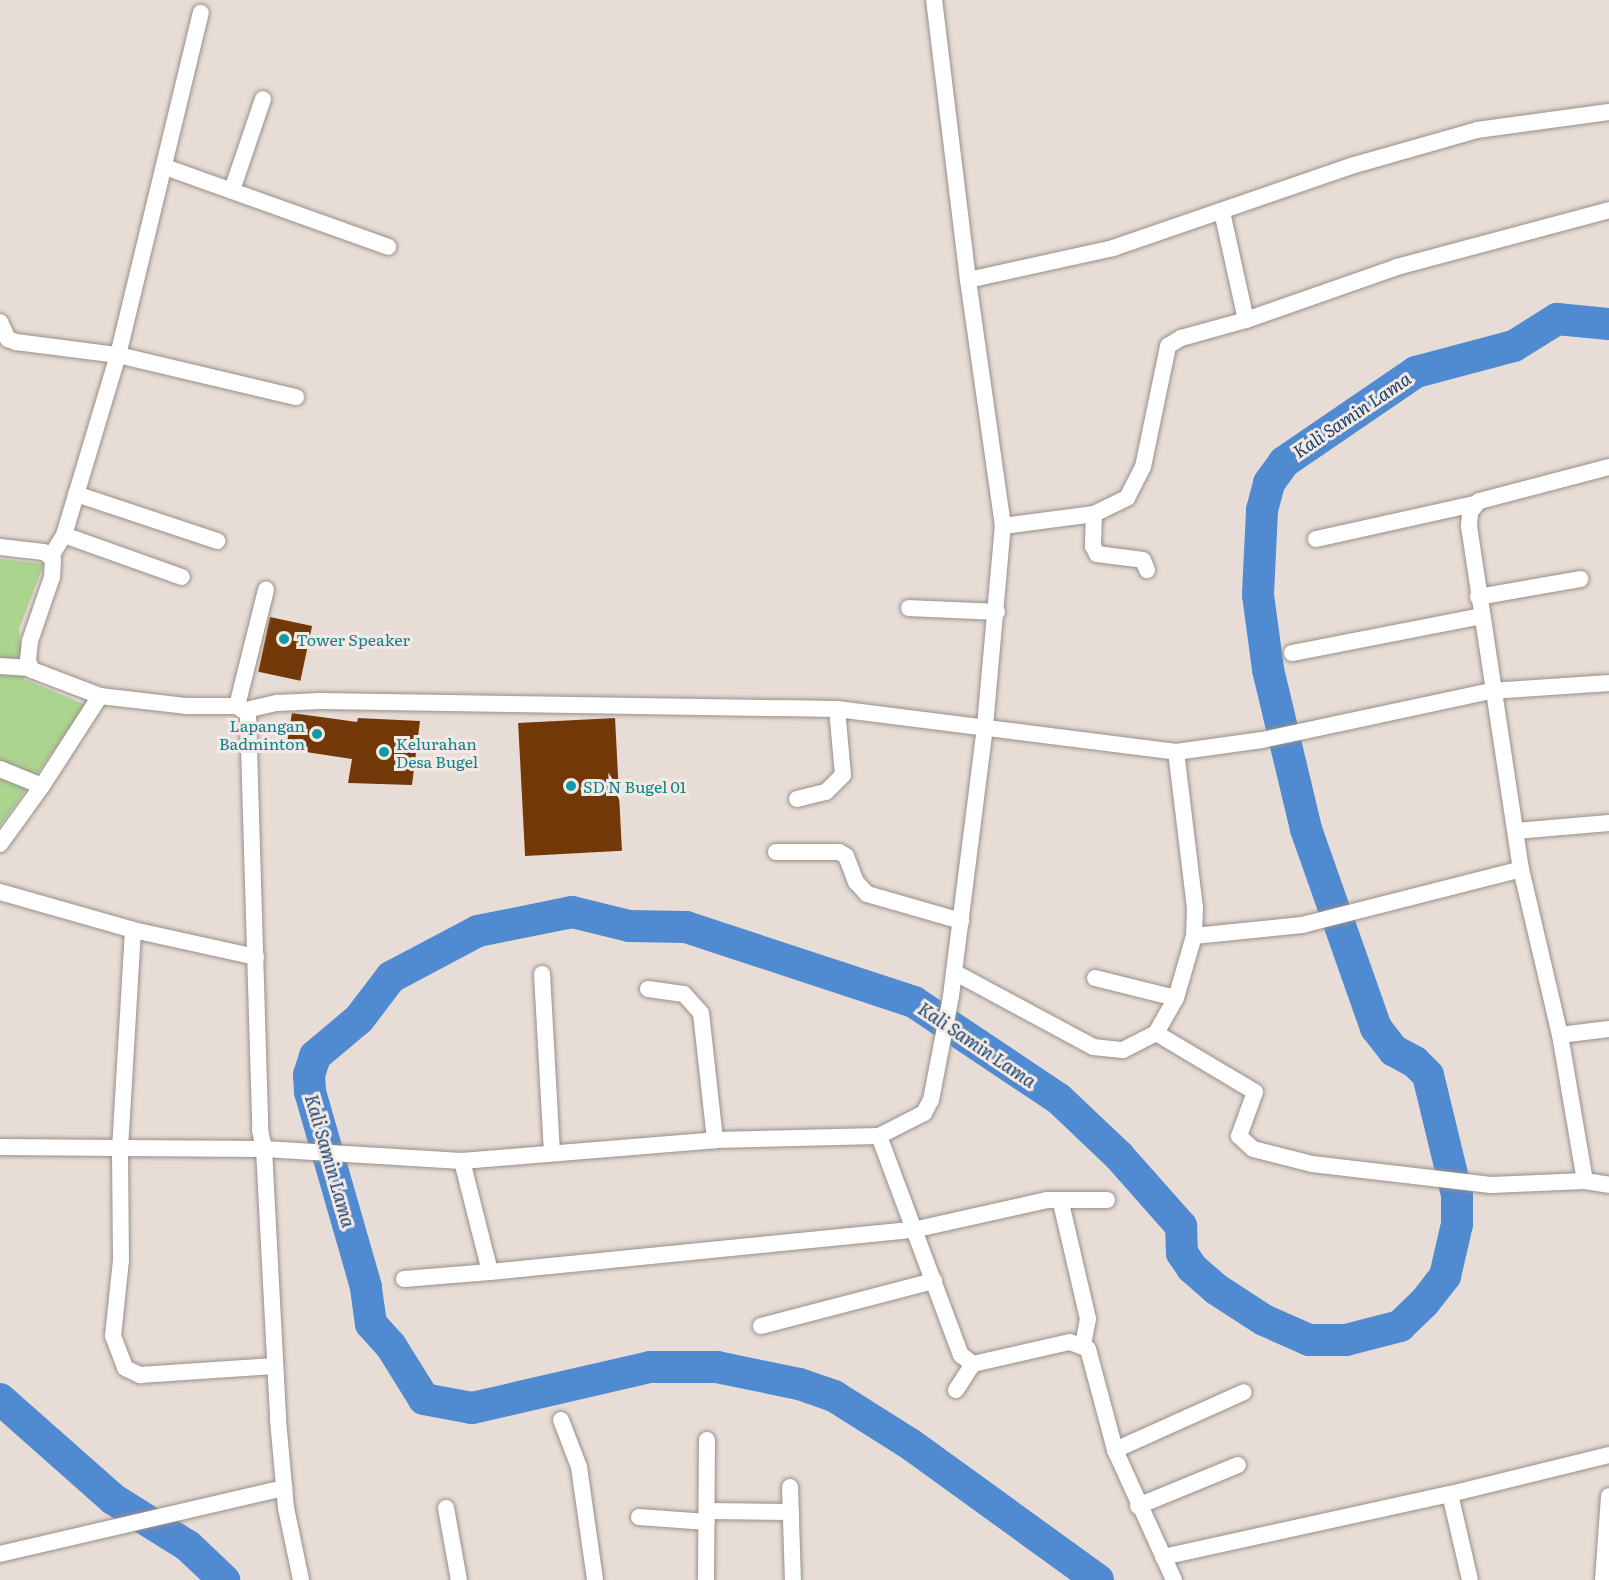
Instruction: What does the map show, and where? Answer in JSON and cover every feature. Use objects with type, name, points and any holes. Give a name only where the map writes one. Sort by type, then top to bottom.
[{"type":"street","points":[[0,1147],[264,1149],[462,1161],[715,1140],[879,1136],[915,1119],[928,1107],[954,972],[961,921],[985,726],[1003,526],[968,280],[934,0]]},
{"type":"street","points":[[30,668],[30,641],[52,577],[51,556],[64,536],[118,356],[201,13]]},
{"type":"street","points":[[232,190],[263,99]]},
{"type":"street","points":[[968,280],[1078,258],[1222,212],[1351,166],[1477,130],[1609,112]]},
{"type":"street","points":[[165,167],[388,247]]},
{"type":"street","points":[[1003,526],[1094,514],[1119,504],[1136,483],[1143,467],[1168,346],[1181,338],[1246,320],[1397,267],[1609,210]]},
{"type":"street","points":[[1222,212],[1246,320]]},
{"type":"street","points":[[0,322],[8,339],[16,342],[118,356],[296,397]]},
{"type":"street","points":[[1316,539],[1474,504],[1609,467]]},
{"type":"street","points":[[76,494],[217,541]]},
{"type":"street","points":[[1474,504],[1469,526],[1491,691],[1521,869],[1560,1035],[1585,1181]]},
{"type":"street","points":[[1094,514],[1093,546],[1097,554],[1143,560],[1148,570]]},
{"type":"street","points":[[64,536],[182,577]]},
{"type":"street","points":[[0,548],[51,556]]},
{"type":"street","points":[[1478,597],[1580,579]]},
{"type":"street","points":[[266,590],[242,708],[256,957],[260,1130],[264,1149],[274,1366],[284,1488],[301,1580]]},
{"type":"street","points":[[909,608],[997,612]]},
{"type":"street","points":[[1292,653],[1482,616]]},
{"type":"street","points":[[0,666],[30,668],[100,696],[187,706],[242,708],[277,703],[320,701],[837,710],[985,726],[1176,752],[1262,740],[1491,691],[1609,683]]},
{"type":"street","points":[[0,844],[42,786],[100,696]]},
{"type":"street","points":[[797,799],[826,792],[843,775],[837,710]]},
{"type":"street","points":[[954,972],[1093,1047],[1123,1050],[1156,1034],[1176,998],[1194,936],[1195,908],[1176,752]]},
{"type":"street","points":[[0,769],[42,786]]},
{"type":"street","points":[[1516,831],[1609,823]]},
{"type":"street","points":[[776,852],[839,852],[846,856],[856,882],[867,894],[961,921]]},
{"type":"street","points":[[1194,936],[1302,925],[1521,869]]},
{"type":"street","points":[[1,897],[133,930],[256,957]]},
{"type":"street","points":[[133,930],[120,1148],[121,1260],[112,1336],[119,1360],[140,1375],[274,1366]]},
{"type":"street","points":[[542,974],[552,1152]]},
{"type":"street","points":[[1095,978],[1176,998]]},
{"type":"street","points":[[648,989],[684,994],[701,1013],[715,1140]]},
{"type":"street","points":[[1560,1035],[1609,1029]]},
{"type":"street","points":[[1156,1034],[1255,1092],[1239,1126],[1239,1136],[1253,1149],[1312,1164],[1491,1185],[1585,1181],[1609,1185]]},
{"type":"street","points":[[879,1136],[961,1355],[973,1364]]},
{"type":"street","points":[[462,1161],[490,1272]]},
{"type":"street","points":[[404,1279],[913,1230],[1047,1200],[1061,1203],[1107,1200]]},
{"type":"street","points":[[1061,1203],[1088,1319],[1083,1345]]},
{"type":"street","points":[[761,1326],[934,1281]]},
{"type":"street","points":[[956,1390],[973,1364],[1070,1342],[1083,1345],[1091,1355],[1115,1450],[1138,1506],[1174,1580]]},
{"type":"street","points":[[1115,1450],[1244,1392]]},
{"type":"street","points":[[561,1420],[579,1467],[595,1580]]},
{"type":"street","points":[[706,1440],[706,1580]]},
{"type":"street","points":[[1163,1557],[1450,1494],[1609,1455]]},
{"type":"street","points":[[1138,1506],[1238,1465]]},
{"type":"street","points":[[790,1486],[793,1580]]},
{"type":"street","points":[[0,1554],[284,1488]]},
{"type":"street","points":[[1450,1494],[1470,1580]]},
{"type":"street","points":[[1603,1580],[1609,1496]]},
{"type":"street","points":[[446,1508],[459,1580]]},
{"type":"street","points":[[639,1517],[791,1512]]},
{"type":"green space","points":[[0,559],[44,564],[19,629],[24,679],[86,705],[0,826]]},
{"type":"building","name":"Tower Speaker","points":[[270,617],[312,626],[300,681],[258,672]]},
{"type":"building","name":"Kelurahan Desa Bugel","points":[[292,713],[357,722],[358,718],[420,721],[412,785],[348,783],[352,759],[286,749]]},
{"type":"building","name":"SD N Bugel 01","points":[[615,718],[622,851],[525,856],[518,723]]},
{"type":"waterway","name":"Kali Samin Lama","points":[[1098,1580],[910,1444],[834,1396],[799,1384],[717,1367],[650,1367],[472,1408],[424,1399],[391,1346],[371,1324],[366,1287],[310,1092],[309,1075],[315,1056],[359,1019],[391,977],[478,931],[572,912],[629,926],[686,927],[914,1002],[1059,1099],[1119,1156],[1181,1226],[1182,1253],[1192,1268],[1216,1289],[1264,1320],[1309,1340],[1346,1340],[1400,1326],[1424,1303],[1445,1276],[1457,1224],[1457,1195],[1428,1075],[1415,1062],[1394,1051],[1376,1028],[1306,829],[1268,669],[1258,595],[1262,510],[1269,483],[1284,462],[1416,372],[1514,346],[1557,319],[1609,324]]},
{"type":"waterway","name":"Kali Samin Lama","points":[[0,1399],[113,1499],[188,1546],[224,1580]]},
{"type":"place","name":"Tower Speaker","points":[[284,639]]},
{"type":"place","name":"Lapangan Badminton","points":[[317,734]]},
{"type":"place","name":"Kelurahan Desa Bugel","points":[[384,752]]},
{"type":"place","name":"SD N Bugel 01","points":[[571,786]]}]
